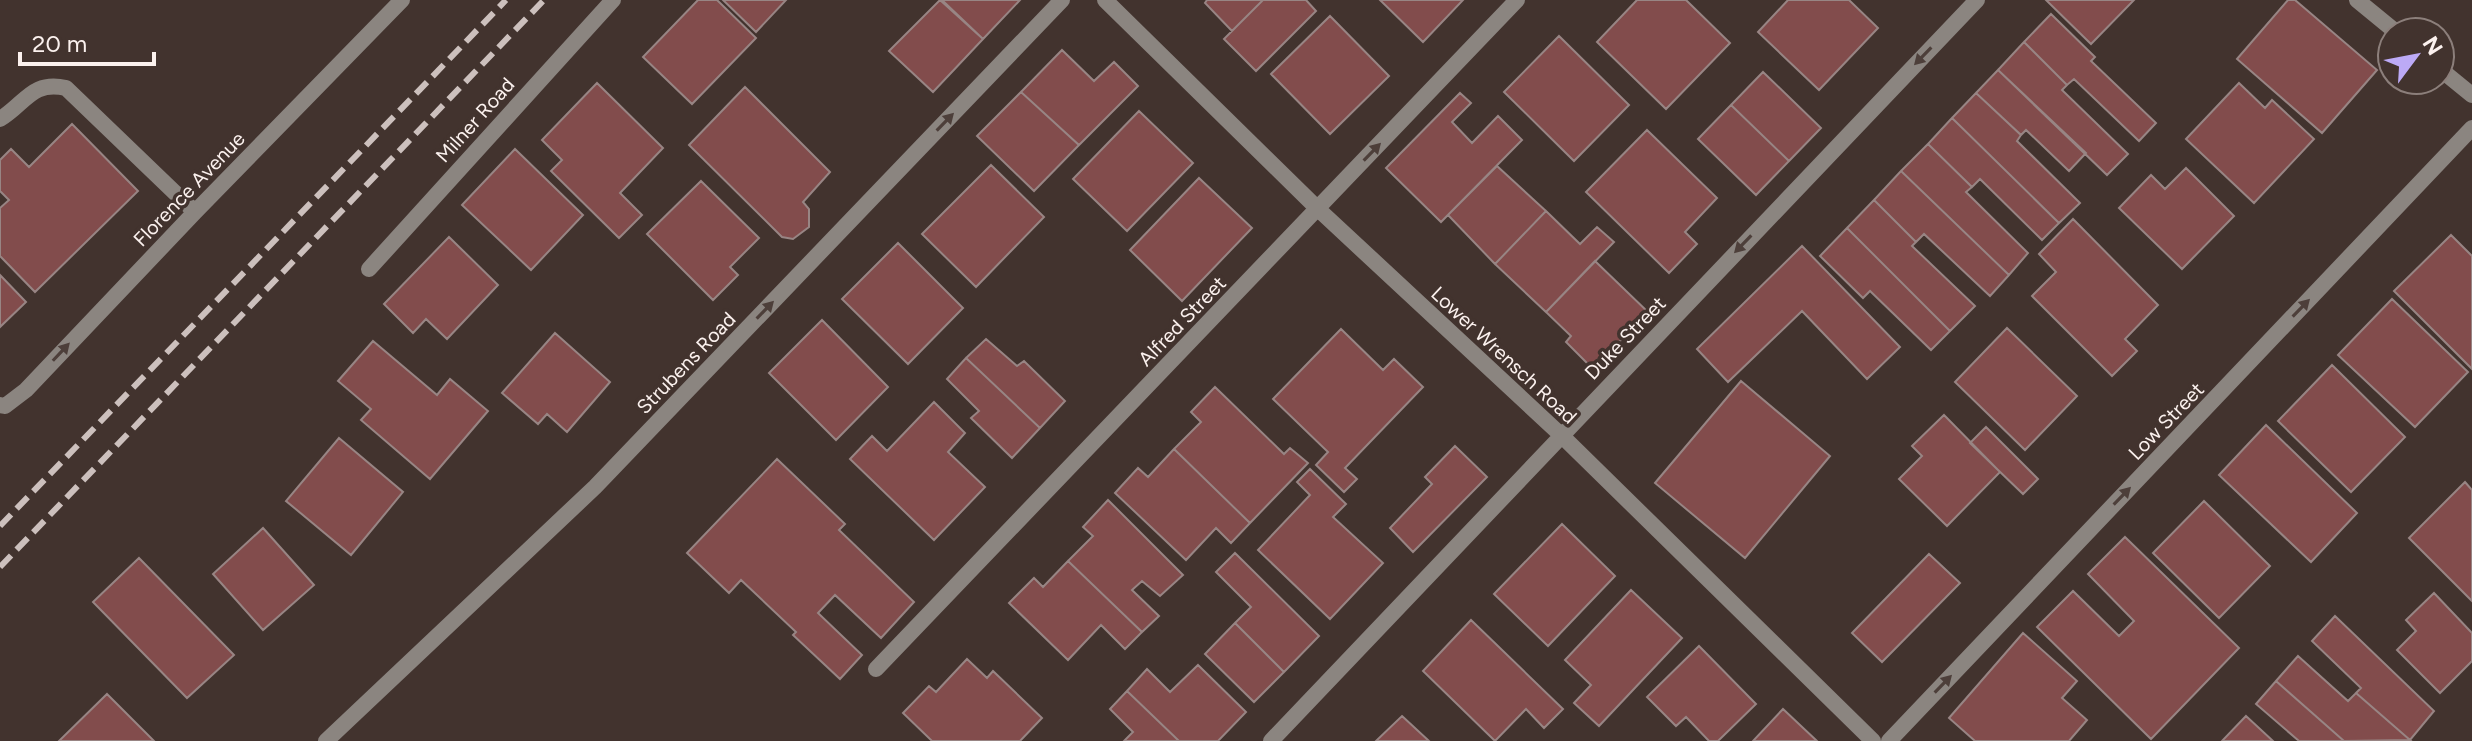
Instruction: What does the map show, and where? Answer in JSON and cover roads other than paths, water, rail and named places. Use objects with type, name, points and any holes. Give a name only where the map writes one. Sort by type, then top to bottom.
[{"type":"street","name":"Florence Avenue","points":[[3,406],[26,390],[402,0]]},
{"type":"street","name":"Milner Road","points":[[369,269],[613,0]]},
{"type":"street","name":"Strubens Road","points":[[326,741],[595,487],[1062,0]]},
{"type":"street","name":"Lower Wrensch Road","points":[[1105,0],[1318,209],[1561,435],[1873,741]]},
{"type":"street","name":"Alfred Street","points":[[876,669],[1517,0]]},
{"type":"street","name":"Duke Street","points":[[1271,741],[1977,0]]},
{"type":"street","points":[[2357,0],[2376,16]]},
{"type":"street","points":[[2456,82],[2472,95]]},
{"type":"street","points":[[0,119],[32,92],[49,84],[66,88],[195,212]]},
{"type":"street","name":"Low Street","points":[[1889,741],[2472,128]]},
{"type":"railway","points":[[0,526],[506,0]]},
{"type":"railway","points":[[0,567],[544,0]]}]
